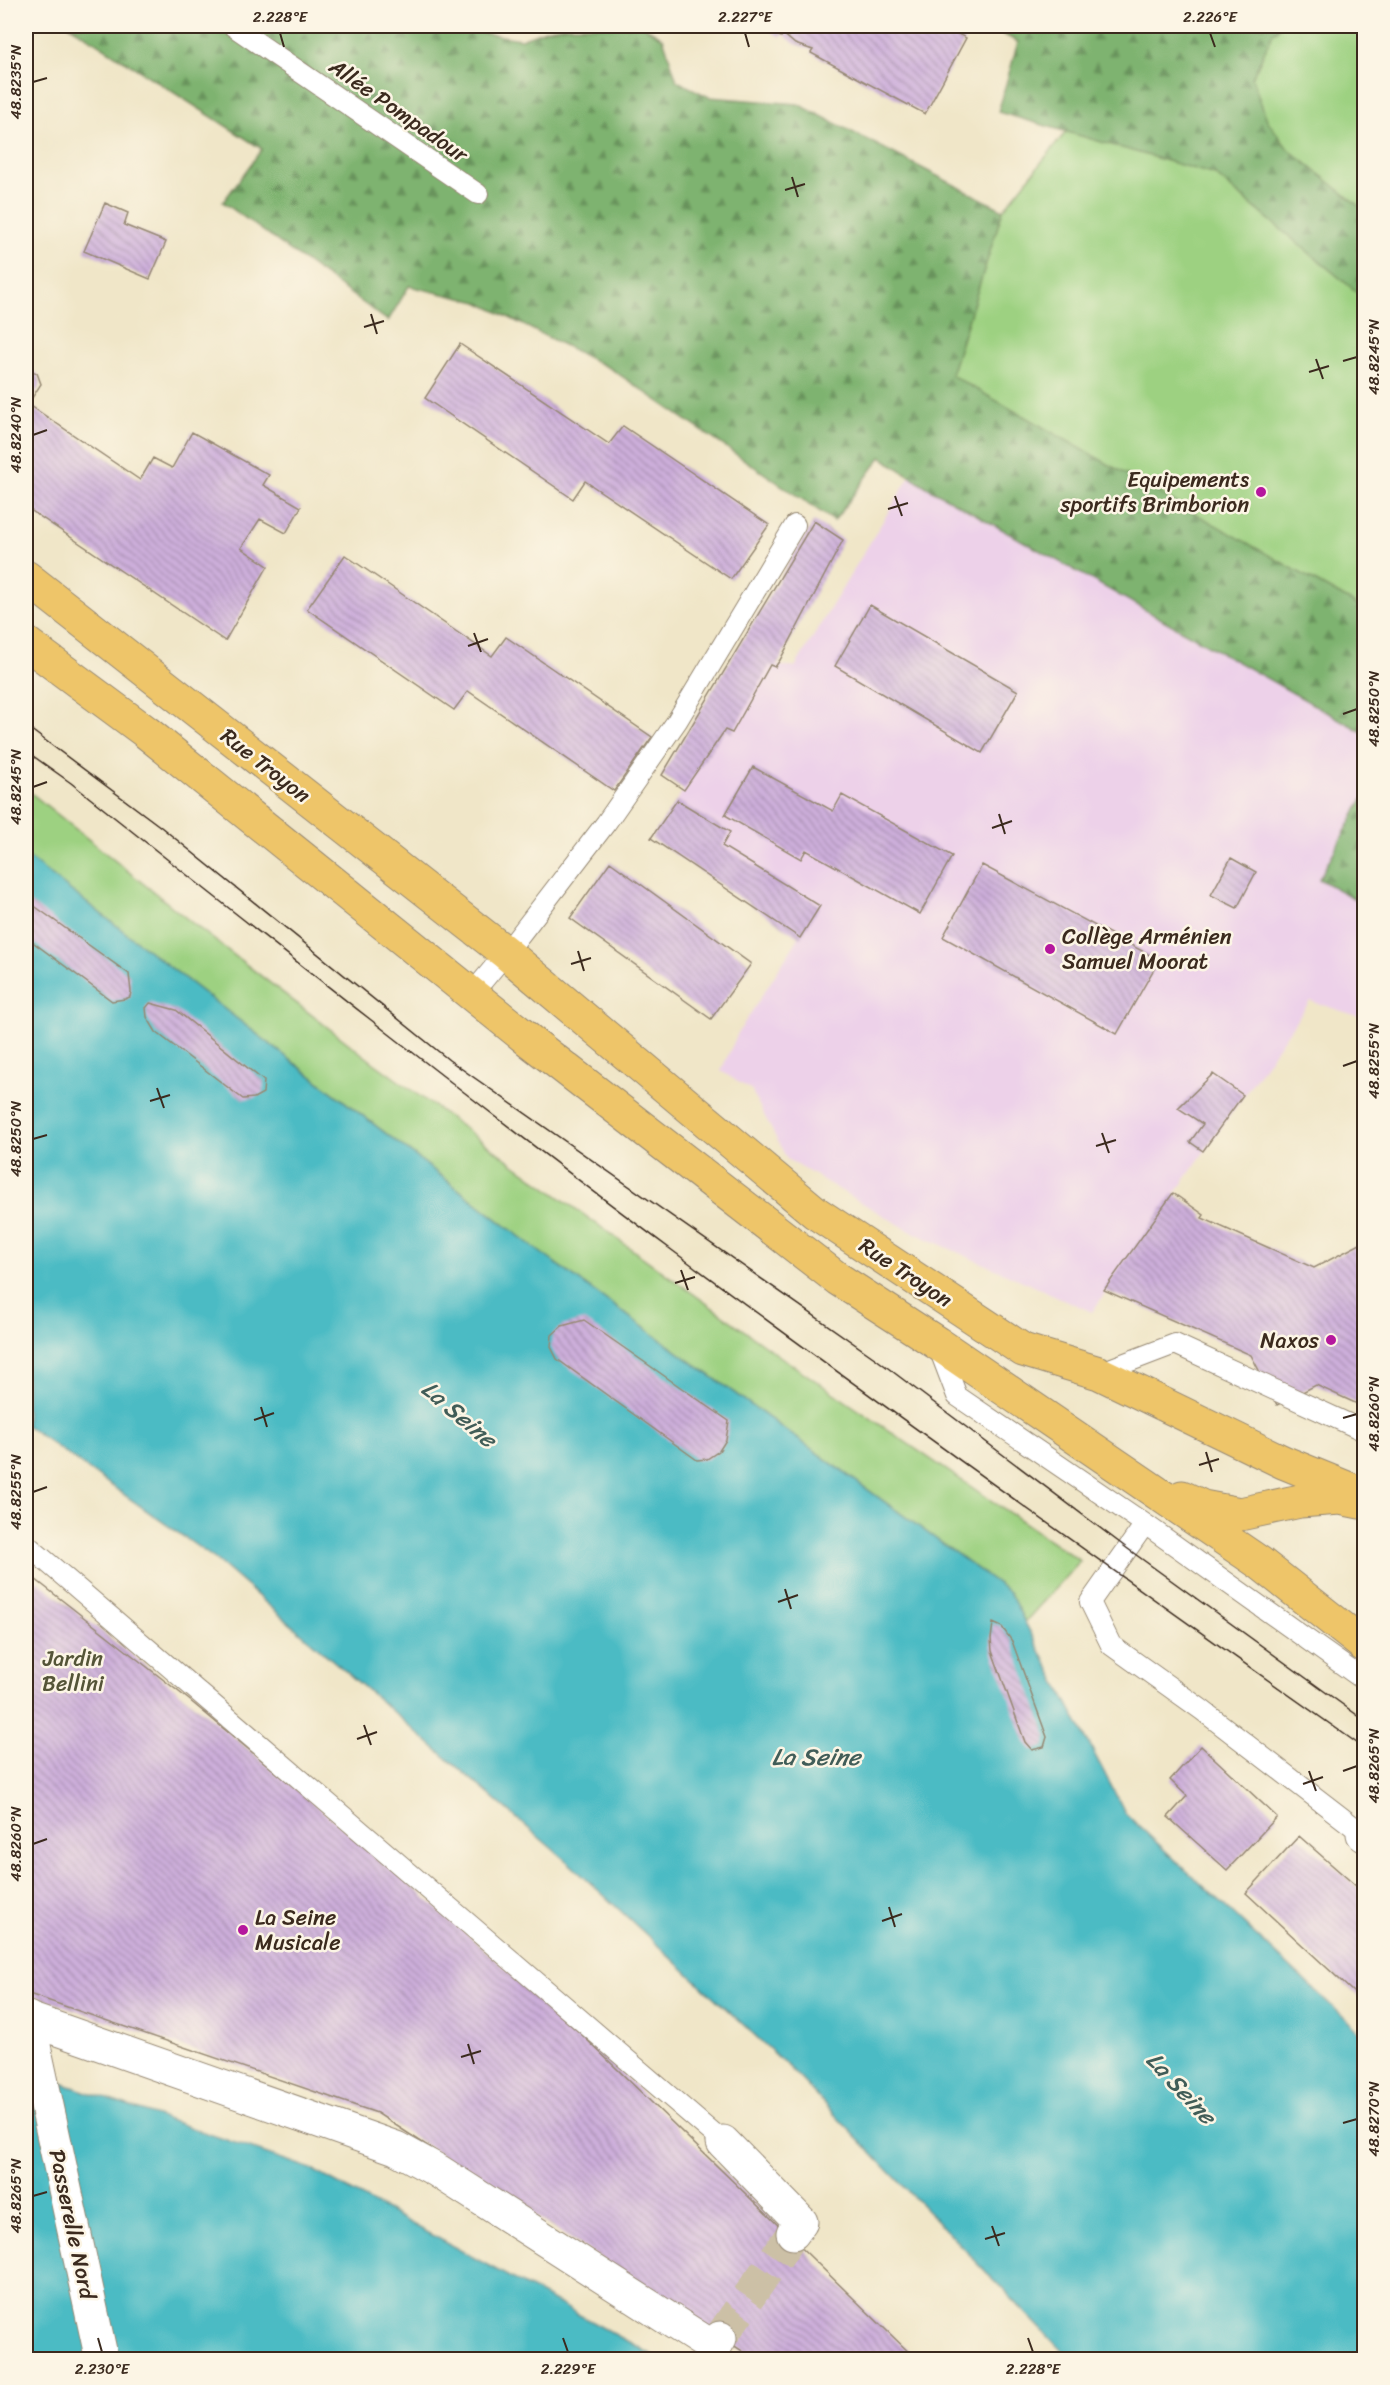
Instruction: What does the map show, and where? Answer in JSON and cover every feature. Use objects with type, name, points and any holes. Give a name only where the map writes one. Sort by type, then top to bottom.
[{"type":"main road","name":"Rue Troyon","points":[[26,577],[506,953],[816,1213],[1023,1350],[1099,1373],[1284,1462],[1365,1495]]},
{"type":"main road","name":"Rue Troyon","points":[[26,643],[146,732],[471,995],[838,1279],[937,1343],[1260,1563],[1365,1645]]},
{"type":"main road","points":[[1123,1469],[1203,1507],[1240,1514],[1300,1502],[1340,1498],[1365,1503]]},
{"type":"main road","points":[[1260,1563],[1253,1539],[1272,1512],[1300,1502]]},
{"type":"street","points":[[27,2018],[396,2148],[438,2171],[714,2348],[720,2338]]},
{"type":"street","name":"Passerelle Nord","points":[[27,2018],[102,2360]]},
{"type":"street","points":[[723,2142],[801,2222],[793,2233]]},
{"type":"lane","name":"Allée Pompadour","points":[[233,26],[478,194]]},
{"type":"lane","points":[[471,995],[606,823],[677,721],[795,525]]},
{"type":"lane","points":[[937,1343],[957,1396],[1145,1524],[1365,1680]]},
{"type":"lane","points":[[1099,1373],[1175,1344],[1365,1431]]},
{"type":"lane","points":[[1145,1524],[1089,1602],[1111,1645],[1202,1710],[1364,1835]]},
{"type":"lane","points":[[26,1544],[723,2142]]},
{"type":"shaded area","name":"Collège Arménien Samuel Moorat","points":[[948,413],[1364,647],[1364,1018],[1310,1001],[1092,1312],[910,1231],[787,1159],[751,1090],[721,1071],[738,1033],[819,906],[722,846],[730,832],[677,800],[725,730],[732,733],[770,665],[795,667]]},
{"type":"green space","points":[[70,26],[468,26],[482,33],[521,39],[548,29],[568,26],[643,26],[663,38],[677,81],[709,97],[798,104],[1003,210],[951,375],[1364,609],[1364,733],[927,487],[881,457],[834,521],[611,369],[478,302],[409,286],[388,321],[223,202],[262,149]]},
{"type":"green space","points":[[988,26],[1280,26],[1273,33],[1252,78],[1267,120],[1288,149],[1364,210],[1364,298],[1215,175],[998,112],[1018,42]]},
{"type":"green space","points":[[1203,26],[1364,26],[1364,647],[879,351],[1003,210],[1136,45]]},
{"type":"green space","points":[[26,789],[191,922],[374,1063],[778,1355],[1080,1561],[1025,1622],[1009,1592],[537,1250],[26,856]]},
{"type":"green space","points":[[1364,797],[1364,904],[1319,879]]},
{"type":"water","name":"La Seine","points":[[26,856],[537,1250],[1009,1592],[1126,1814],[1364,2036],[1364,2359],[1070,2359],[788,2066],[570,1864],[215,1559],[26,1425]]},
{"type":"water","points":[[26,2071],[311,2169],[660,2359],[26,2360]]},
{"type":"building","points":[[760,26],[943,26],[966,38],[925,114],[811,53],[813,50],[795,44],[782,33],[781,37]]},
{"type":"building","points":[[105,203],[128,213],[124,225],[166,242],[150,279],[84,251]]},
{"type":"building","points":[[460,344],[609,444],[623,426],[769,525],[731,579],[585,481],[573,499],[425,398]]},
{"type":"building","points":[[29,370],[37,373],[41,384],[28,404],[140,480],[153,458],[172,468],[192,432],[269,475],[263,485],[301,507],[286,533],[260,519],[241,548],[268,566],[225,641],[26,507],[26,372]]},
{"type":"building","points":[[814,521],[843,540],[780,660],[775,667],[770,665],[732,733],[725,730],[684,790],[662,775]]},
{"type":"building","points":[[345,555],[492,656],[506,637],[652,737],[614,791],[468,691],[454,710],[307,609]]},
{"type":"building","points":[[870,605],[1018,691],[982,753],[835,666]]},
{"type":"building","points":[[753,767],[833,811],[842,795],[952,856],[920,914],[806,850],[801,859],[725,815]]},
{"type":"building","points":[[677,800],[730,832],[722,846],[820,906],[800,938],[651,838]]},
{"type":"building","points":[[1231,858],[1256,872],[1237,908],[1211,895]]},
{"type":"building","points":[[610,862],[751,964],[711,1019],[570,918]]},
{"type":"building","name":"Collège Arménien Samuel Moorat","points":[[982,865],[1159,960],[1117,1034],[943,937]]},
{"type":"building","points":[[26,900],[129,974],[130,997],[112,1001],[26,937]]},
{"type":"building","points":[[150,1003],[176,1010],[264,1081],[263,1093],[254,1098],[243,1099],[156,1032],[147,1017],[146,1008]]},
{"type":"building","points":[[1213,1074],[1243,1095],[1203,1151],[1190,1142],[1203,1124],[1178,1108]]},
{"type":"building","points":[[1173,1193],[1204,1215],[1202,1218],[1314,1268],[1364,1242],[1364,1407],[1316,1385],[1277,1405],[1251,1355],[1104,1290]]},
{"type":"building","points":[[584,1320],[729,1421],[726,1440],[719,1451],[707,1459],[697,1460],[557,1359],[551,1347],[552,1335],[562,1326]]},
{"type":"building","name":"La Seine Musicale","points":[[26,1572],[188,1699],[389,1866],[580,2033],[917,2360],[756,2360],[377,2113],[26,1993]]},
{"type":"building","points":[[993,1623],[1002,1627],[1012,1641],[1047,1737],[1044,1747],[1032,1750],[1025,1742],[992,1651]]},
{"type":"building","points":[[1201,1746],[1277,1817],[1227,1870],[1168,1817],[1187,1796],[1170,1780]]},
{"type":"building","points":[[1299,1836],[1364,1893],[1364,2002],[1246,1893]]},
{"type":"tunnel","points":[[720,2338],[793,2233]]},
{"type":"tram line","points":[[26,726],[161,827],[449,1060],[876,1359],[1128,1549],[1364,1720]]},
{"type":"tram line","points":[[26,751],[71,783],[445,1078],[673,1251],[1017,1502],[1364,1748]]},
{"type":"place","name":"Equipements sportifs Brimborion","points":[[1261,492]]},
{"type":"place","name":"Collège Arménien Samuel Moorat","points":[[1050,949]]},
{"type":"place","name":"Naxos","points":[[1331,1340]]},
{"type":"place","name":"La Seine Musicale","points":[[243,1930]]},
{"type":"park label","name":"Jardin Bellini","points":[[73,1670]]}]
